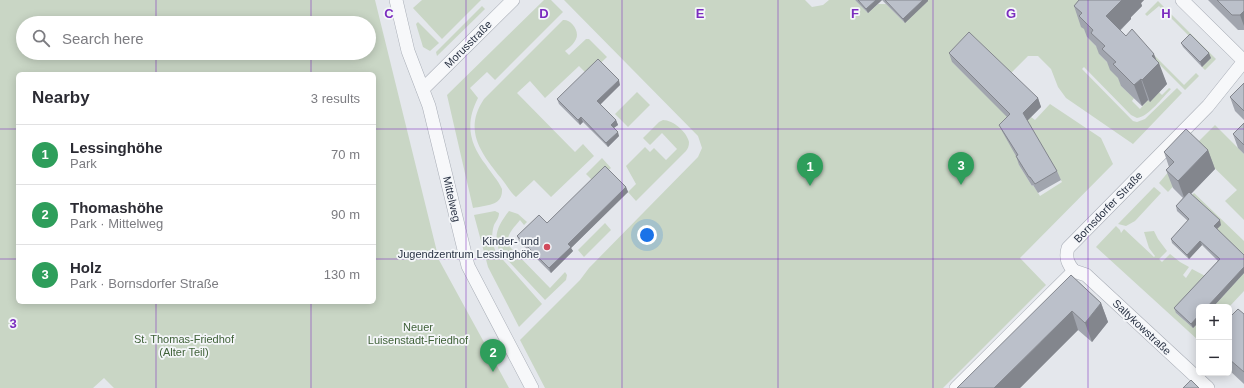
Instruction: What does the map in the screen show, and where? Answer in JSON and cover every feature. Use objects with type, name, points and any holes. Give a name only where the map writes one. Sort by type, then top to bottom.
[{"type":"street","name":"Mittelweg","points":[[396,0],[413,68],[423,89],[431,113],[468,266],[532,388]]},
{"type":"street","name":"Morusstraße","points":[[423,89],[513,0]]},
{"type":"street","points":[[1182,0],[1244,61]]},
{"type":"street","name":"Bornsdorfer Straße","points":[[1074,271],[1068,264],[1066,257],[1068,248],[1208,106],[1244,61]]},
{"type":"street","points":[[956,388],[1074,271]]},
{"type":"street","name":"Saltykowstraße","points":[[1074,271],[1086,275],[1208,388]]},
{"type":"green space","points":[[0,0],[375,0],[439,260],[509,388],[114,388],[104,378],[93,388],[0,388]]},
{"type":"green space","points":[[422,0],[481,0],[442,39],[413,8]]},
{"type":"green space","points":[[544,0],[551,0],[563,12],[495,80],[487,72],[470,88],[478,98],[471,116],[470,124],[473,141],[480,157],[502,189],[502,195],[497,202],[473,208],[447,95]]},
{"type":"green space","points":[[564,0],[805,0],[812,7],[823,5],[829,0],[855,0],[868,13],[878,4],[886,4],[905,23],[927,0],[1103,0],[1087,37],[1101,51],[1099,54],[1113,68],[1123,83],[1121,86],[1134,98],[1132,101],[1140,109],[1148,100],[1150,101],[1159,92],[1162,95],[1169,88],[1171,89],[1146,114],[1137,118],[1131,115],[1084,67],[1082,69],[1133,121],[1137,122],[1145,119],[1177,88],[1182,93],[1133,144],[1066,98],[1058,87],[1051,69],[1038,56],[1028,56],[1008,76],[952,62],[1013,122],[1021,164],[1019,165],[1040,196],[1062,182],[1026,122],[1031,117],[1035,120],[1050,104],[1101,138],[1113,164],[1020,258],[1046,285],[943,388],[545,388],[520,340],[698,157],[702,148],[698,136]]},
{"type":"green space","points":[[1158,1],[1216,59],[1205,70],[1202,67],[1211,58],[1159,6],[1147,16],[1145,14]]},
{"type":"green space","points":[[482,6],[485,9],[437,56],[436,52]]},
{"type":"green space","points":[[563,20],[572,23],[577,33],[575,41],[565,51],[569,55],[586,39],[589,39],[607,57],[588,75],[579,66],[545,98],[530,81],[517,93],[575,152],[583,144],[594,156],[551,197],[534,180],[516,197],[481,150],[477,141],[475,121],[478,110],[484,99]]},
{"type":"green space","points":[[418,22],[439,43],[430,51],[423,47],[416,24]]},
{"type":"green space","points":[[1149,50],[1184,85],[1196,73],[1199,76],[1185,90],[1147,52]]},
{"type":"green space","points":[[637,92],[650,105],[628,127],[615,114]]},
{"type":"green space","points":[[663,120],[675,124],[686,134],[689,142],[688,147],[686,151],[636,201],[628,192],[636,184],[626,166],[645,147],[650,152],[654,148],[666,160],[677,149],[662,133],[650,145],[643,138]]},
{"type":"green space","points":[[1215,125],[1244,154],[1244,220],[1225,201],[1237,190],[1193,147]]},
{"type":"green space","points":[[602,158],[611,168],[594,182],[586,174]]},
{"type":"green space","points":[[1170,170],[1180,179],[1168,192],[1159,183]]},
{"type":"green space","points":[[1154,187],[1161,193],[1135,221],[1126,226],[1118,224]]},
{"type":"green space","points":[[1194,193],[1244,241],[1244,258],[1215,231],[1221,224],[1191,196]]},
{"type":"green space","points":[[495,211],[499,213],[492,232],[496,252],[542,304],[519,327],[488,267],[474,215]]},
{"type":"green space","points":[[509,211],[518,214],[527,222],[524,225],[520,220],[510,233],[508,240],[511,248],[550,288],[565,272],[567,275],[566,280],[545,300],[500,252],[497,240],[498,230],[502,220]]},
{"type":"green space","points":[[605,223],[611,230],[584,257],[578,250]]},
{"type":"green space","points":[[1116,226],[1121,233],[1124,229],[1154,257],[1155,256],[1149,248],[1144,232],[1154,231],[1167,251],[1159,259],[1162,262],[1170,254],[1189,267],[1183,275],[1186,278],[1192,269],[1209,278],[1176,313],[1193,328],[1196,325],[1196,338],[1096,247]]},
{"type":"green space","points":[[1244,273],[1244,291],[1232,304],[1216,304]]},
{"type":"building","points":[[858,0],[876,0],[866,9]]},
{"type":"building","points":[[885,0],[923,0],[903,19]]},
{"type":"building","points":[[1079,0],[1122,0],[1106,16],[1126,36],[1132,29],[1154,54],[1152,56],[1159,63],[1142,80],[1141,79],[1134,85],[1113,64],[1116,62],[1102,49],[1105,46],[1091,33],[1093,30],[1079,16],[1082,13],[1074,6]]},
{"type":"building","points":[[1217,0],[1244,0],[1244,11],[1240,15],[1232,15]]},
{"type":"building","points":[[969,32],[1038,98],[1023,113],[1057,171],[1035,184],[1016,156],[1018,155],[999,125],[1010,114],[949,53]]},
{"type":"building","points":[[1190,34],[1209,53],[1200,62],[1181,43]]},
{"type":"building","points":[[598,59],[619,80],[597,101],[616,120],[611,125],[618,132],[606,143],[581,117],[578,120],[557,99]]},
{"type":"building","points":[[1244,83],[1244,111],[1230,97]]},
{"type":"building","points":[[1244,123],[1244,145],[1233,134]]},
{"type":"building","points":[[1186,129],[1208,150],[1178,181],[1166,170],[1174,162],[1164,152]]},
{"type":"building","points":[[605,166],[626,187],[568,244],[571,247],[549,268],[517,236],[539,215],[547,223]]},
{"type":"building","points":[[1189,192],[1220,220],[1214,226],[1244,255],[1244,267],[1210,304],[1196,304],[1196,318],[1191,324],[1174,308],[1220,259],[1200,241],[1187,255],[1171,239],[1189,219],[1176,206]]},
{"type":"building","points":[[1071,275],[1101,303],[1085,323],[1072,311],[994,388],[957,388]]},
{"type":"building","points":[[1238,309],[1244,314],[1244,372],[1232,362],[1232,315]]},
{"type":"building","points":[[1191,380],[1199,388],[1183,388]]},
{"type":"place","name":"Holz","points":[[961,185]]},
{"type":"place","name":"Lessinghöhe","points":[[810,186]]},
{"type":"place","name":"Kinder- und Jugendzentrum Lessinghöhe","points":[[547,247]]},
{"type":"place","name":"Thomashöhe","points":[[493,372]]},
{"type":"park label","name":"Neuer Luisenstadt-Friedhof","points":[[418,333]]},
{"type":"park label","name":"St. Thomas-Friedhof (Alter Teil)","points":[[184,345]]}]
